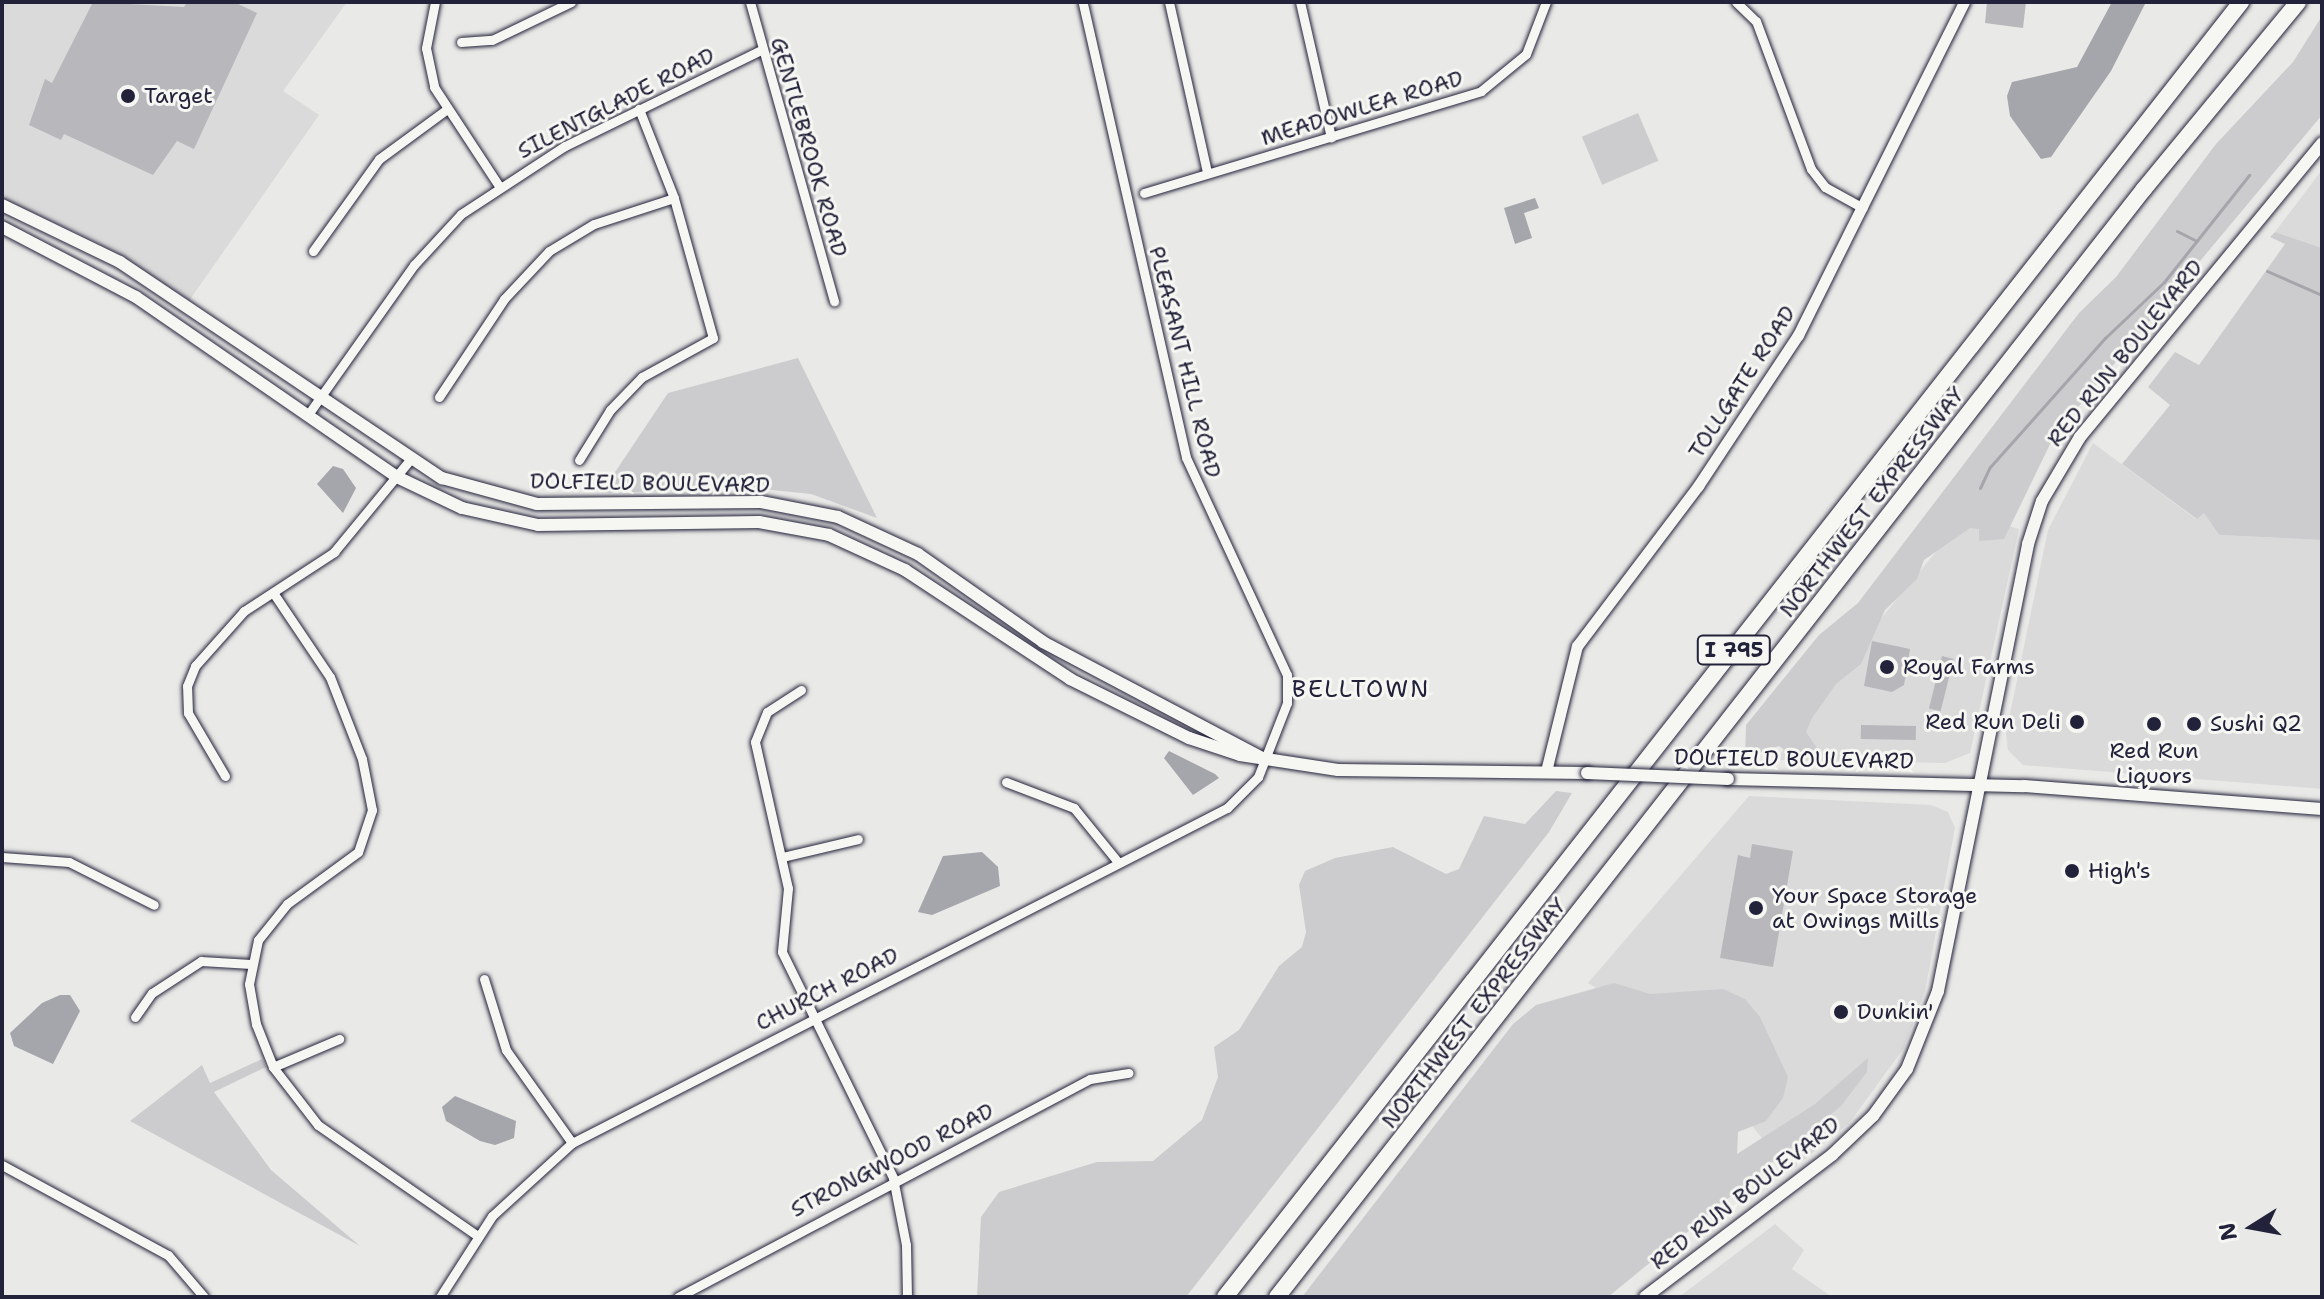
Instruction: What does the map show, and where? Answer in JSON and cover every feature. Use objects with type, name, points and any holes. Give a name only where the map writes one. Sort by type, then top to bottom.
[{"type":"highway","name":"NORTHWEST EXPRESSWAY","points":[[1225,1297],[2241,2]]},
{"type":"highway","name":"NORTHWEST EXPRESSWAY","points":[[1277,1297],[2154,177],[2298,2]]},
{"type":"main road","name":"RED RUN BOULEVARD","points":[[1645,1297],[1832,1155],[1873,1116],[1907,1069],[1938,991],[2028,544],[2058,469],[2322,143]]},
{"type":"main road","name":"DOLFIELD BOULEVARD","points":[[2,205],[120,262],[409,461],[472,489],[537,504],[761,502],[838,517],[918,554],[1043,642],[1264,760]]},
{"type":"main road","name":"DOLFIELD BOULEVARD","points":[[2,227],[136,297],[397,477],[462,508],[538,525],[759,522],[829,535],[905,570],[1070,679],[1189,738],[1264,760],[1338,770],[1546,771],[1981,786],[2322,809]]},
{"type":"street","points":[[435,2],[426,48],[446,110],[499,186]]},
{"type":"street","points":[[461,42],[492,40],[571,2]]},
{"type":"street","name":"GENTLEBROOK ROAD","points":[[750,2],[834,301]]},
{"type":"street","name":"PLEASANT HILL ROAD","points":[[1083,2],[1186,457],[1287,675],[1287,703],[1264,760]]},
{"type":"street","points":[[1169,2],[1207,172]]},
{"type":"street","points":[[1300,2],[1331,137]]},
{"type":"street","name":"MEADOWLEA ROAD","points":[[1144,193],[1496,83],[1526,54],[1546,2]]},
{"type":"street","points":[[1736,2],[1762,34],[1811,169],[1825,187],[1863,208]]},
{"type":"street","name":"TOLLGATE ROAD","points":[[1546,771],[1570,666],[1584,633],[1762,392],[1823,293],[1964,2]]},
{"type":"street","name":"SILENTGLADE ROAD","points":[[307,416],[436,237],[499,186],[639,109],[763,49]]},
{"type":"street","points":[[579,460],[610,410],[642,377],[713,338],[674,198],[639,109]]},
{"type":"street","points":[[313,251],[379,159],[446,110]]},
{"type":"street","points":[[439,397],[504,299],[549,251],[604,220],[674,198]]},
{"type":"street","points":[[225,776],[188,713],[187,686],[226,626],[334,552],[409,461]]},
{"type":"street","points":[[274,594],[328,672],[362,759],[372,810],[358,852],[279,913],[251,964],[250,1000],[273,1067],[332,1138],[476,1235]]},
{"type":"street","points":[[801,690],[767,712],[755,742],[788,888],[782,952],[893,1178],[906,1245],[907,1297]]},
{"type":"street","name":"CHURCH ROAD","points":[[440,1297],[476,1235],[572,1143],[1242,799],[1264,760]]},
{"type":"street","points":[[1006,782],[1074,808],[1117,861]]},
{"type":"street","points":[[782,857],[858,839]]},
{"type":"street","points":[[2,857],[69,862],[154,905]]},
{"type":"street","points":[[135,1017],[152,993],[201,961],[251,964]]},
{"type":"street","points":[[484,979],[506,1050],[572,1143]]},
{"type":"street","points":[[273,1067],[339,1039]]},
{"type":"street","name":"STRONGWOOD ROAD","points":[[678,1297],[893,1178],[1090,1079],[1129,1073]]},
{"type":"street","points":[[2,1165],[168,1255],[204,1297]]},
{"type":"shaded area","points":[[2,2],[347,2],[283,91],[319,115],[189,301],[96,242],[2,198]]},
{"type":"shaded area","points":[[2112,2],[2146,2],[2111,71],[2051,157],[2041,159],[2010,116],[2007,96],[2012,82],[2077,67]]},
{"type":"shaded area","points":[[2322,16],[2322,115],[2054,436],[2004,539],[1979,541],[1979,529],[1970,528],[1924,560],[1917,579],[1885,610],[1861,664],[1836,684],[1812,718],[1806,732],[1819,751],[1790,754],[1779,746],[1745,758],[1746,725],[1819,635],[1858,603],[2079,313],[2116,277],[2216,144],[2293,62]]},
{"type":"shaded area","points":[[1638,113],[1658,161],[1602,185],[1582,137]]},
{"type":"shaded area","points":[[2322,170],[2322,248],[2275,232]]},
{"type":"shaded area","points":[[1535,198],[1539,208],[1524,213],[1532,238],[1515,244],[1504,208]]},
{"type":"shaded area","points":[[2275,232],[2322,248],[2322,540],[2219,535],[2204,513],[2197,519],[2122,464],[2170,405],[2148,387],[2175,352],[2199,365],[2285,244],[2270,237]]},
{"type":"shaded area","points":[[798,358],[877,518],[811,494],[752,488],[601,493],[668,393]]},
{"type":"shaded area","points":[[2093,443],[2196,519],[2204,513],[2219,535],[2322,540],[2322,789],[2023,765],[2008,750],[2006,733],[2048,530]]},
{"type":"shaded area","points":[[333,466],[343,469],[356,488],[343,513],[317,484]]},
{"type":"shaded area","points":[[1967,514],[2019,529],[1970,753],[1945,763],[1776,760],[1850,656]]},
{"type":"shaded area","points":[[1169,751],[1219,778],[1193,795],[1164,758]]},
{"type":"shaded area","points":[[1556,791],[1572,793],[1549,832],[1186,1297],[977,1297],[981,1217],[999,1192],[1097,1162],[1153,1161],[1202,1120],[1218,1077],[1214,1047],[1239,1030],[1279,966],[1302,947],[1306,932],[1299,885],[1305,871],[1335,858],[1393,847],[1446,874],[1459,869],[1484,816],[1525,824]]},
{"type":"shaded area","points":[[1749,796],[1931,805],[1948,812],[1955,828],[1925,991],[1904,1048],[1850,1122],[1789,1172],[1686,1043],[1588,983]]},
{"type":"shaded area","points":[[982,852],[998,867],[1000,886],[932,915],[918,912],[943,856]]},
{"type":"shaded area","points":[[1614,983],[1650,994],[1723,989],[1745,999],[1760,1017],[1788,1077],[1783,1098],[1766,1121],[1738,1132],[1737,1154],[1815,1104],[1868,1058],[1867,1072],[1841,1106],[1608,1297],[1302,1297],[1513,1024],[1536,1005]]},
{"type":"shaded area","points":[[60,995],[70,995],[80,1011],[53,1064],[14,1046],[10,1033],[42,1003]]},
{"type":"shaded area","points":[[262,1059],[266,1067],[214,1092],[271,1170],[360,1246],[130,1121],[202,1065],[210,1083]]},
{"type":"shaded area","points":[[455,1096],[516,1121],[514,1138],[495,1145],[480,1141],[446,1121],[442,1107]]},
{"type":"shaded area","points":[[1775,1224],[1804,1250],[1792,1269],[1832,1297],[1679,1297]]},
{"type":"building","name":"Target","points":[[93,2],[184,7],[187,2],[234,2],[257,13],[194,149],[177,141],[153,175],[64,134],[61,140],[29,125],[45,79],[52,83]]},
{"type":"building","points":[[1987,2],[2026,2],[2023,28],[1985,23]]},
{"type":"building","name":"Royal Farms","points":[[1872,641],[1910,649],[1904,685],[1892,692],[1864,686]]},
{"type":"building","name":"Royal Farms","points":[[1942,656],[1954,659],[1941,711],[1929,708]]},
{"type":"building","name":"Royal Farms","points":[[1861,725],[1916,726],[1916,740],[1861,739]]},
{"type":"building","name":"Your Space Storage at Owings Mills","points":[[1752,844],[1793,851],[1773,967],[1720,958],[1738,855],[1750,858]]},
{"type":"waterway","points":[[1980,488],[1990,467],[2105,338],[2164,282],[2249,175]]},
{"type":"waterway","points":[[2177,231],[2197,241]]},
{"type":"waterway","points":[[2267,271],[2322,295]]},
{"type":"place","name":"Target","points":[[128,96]]},
{"type":"place","name":"Royal Farms","points":[[1887,667]]},
{"type":"place","name":"Red Run Deli","points":[[2077,722]]},
{"type":"place","name":"Red Run Liquors","points":[[2154,724]]},
{"type":"place","name":"Sushi Q2","points":[[2194,724]]},
{"type":"place","name":"High's","points":[[2072,871]]},
{"type":"place","name":"Your Space Storage at Owings Mills","points":[[1756,908]]},
{"type":"place","name":"Dunkin'","points":[[1841,1012]]},
{"type":"district","name":"BELLTOWN","points":[[1361,690]]}]
